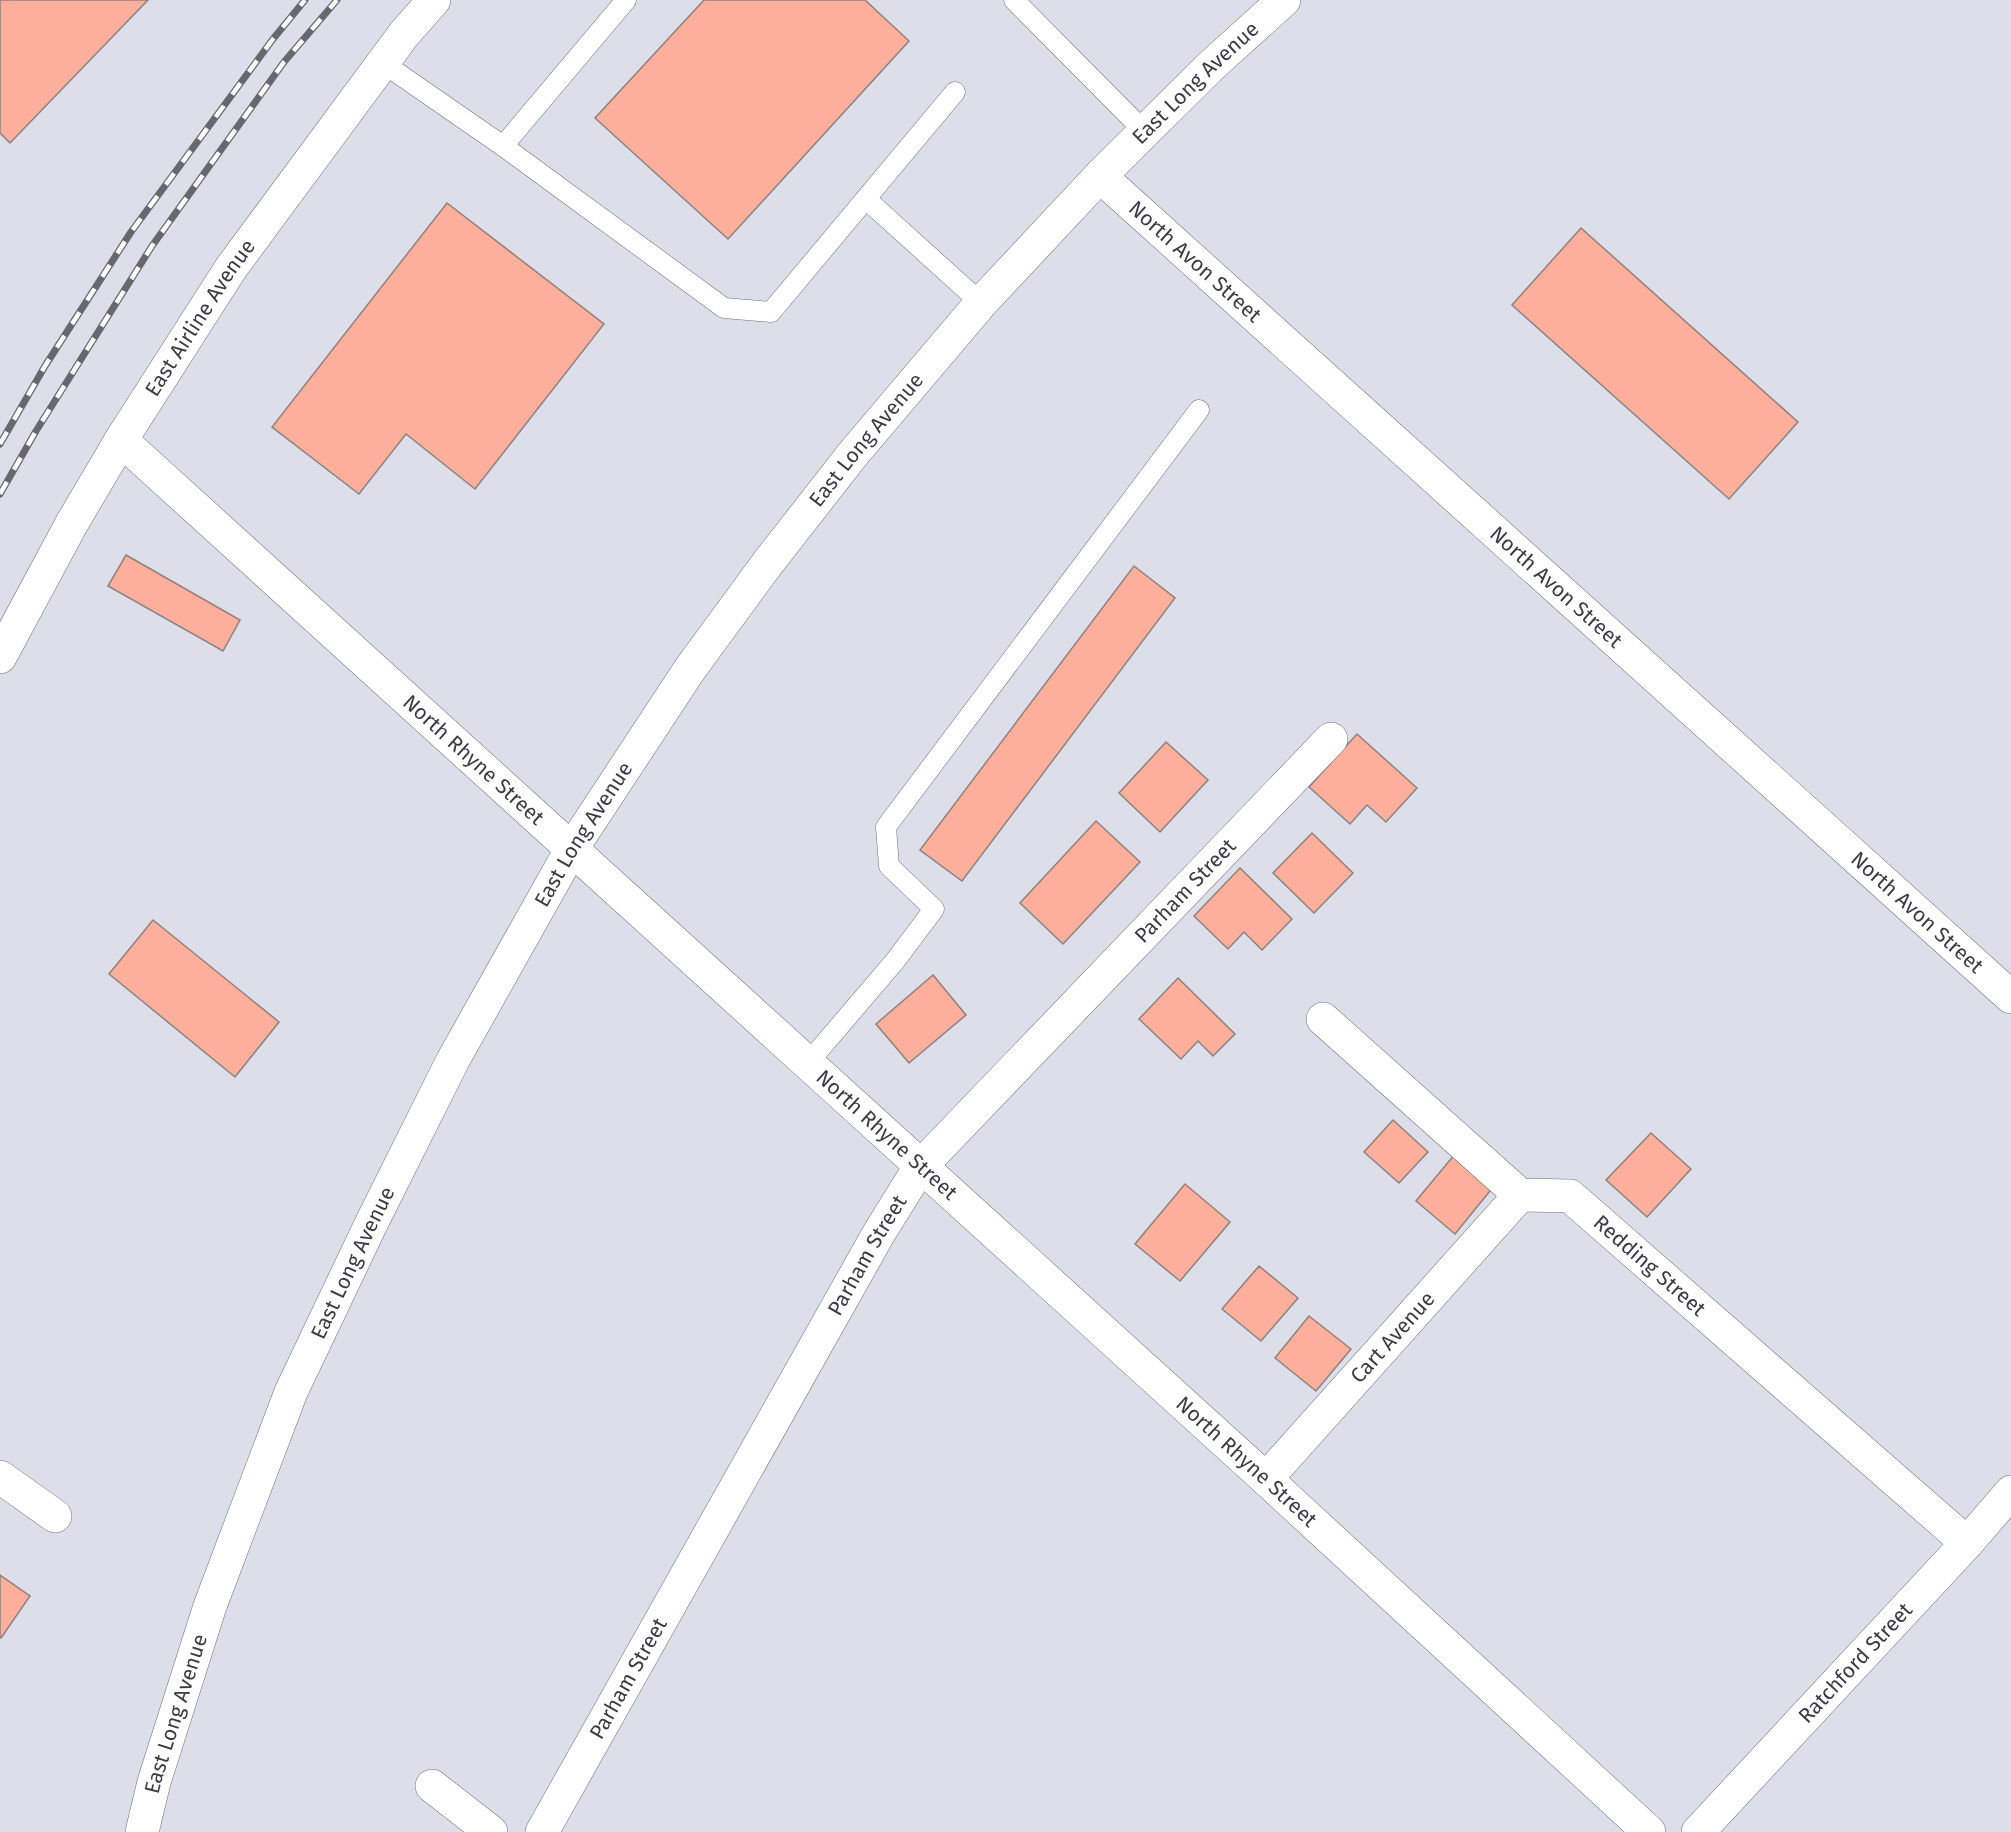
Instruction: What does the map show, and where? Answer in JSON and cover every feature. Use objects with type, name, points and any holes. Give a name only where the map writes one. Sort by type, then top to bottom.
[{"type":"street","name":"East Airline Avenue","points":[[0,657],[72,523],[121,440],[231,268],[404,34],[434,0]]},
{"type":"street","name":"East Long Avenue","points":[[142,1832],[154,1782],[210,1606],[291,1392],[453,1060],[571,850],[690,669],[767,564],[853,454],[981,303],[1100,176],[1211,66],[1284,0]]},
{"type":"street","name":"North Avon Street","points":[[1100,176],[2011,997]]},
{"type":"street","name":"North Rhyne Street","points":[[121,440],[1266,1479],[1649,1832]]},
{"type":"street","name":"Parham Street","points":[[542,1832],[879,1233],[920,1167],[1332,739]]},
{"type":"street","points":[[1323,1019],[1520,1195]]},
{"type":"street","name":"Cart Avenue","points":[[1266,1479],[1520,1195]]},
{"type":"street","name":"Redding Street","points":[[1520,1195],[1570,1196],[1967,1543]]},
{"type":"street","points":[[0,1477],[56,1516]]},
{"type":"street","name":"Ratchford Street","points":[[1698,1832],[1967,1543],[2011,1492]]},
{"type":"street","points":[[432,1786],[491,1832]]},
{"type":"lane","points":[[503,146],[626,0]]},
{"type":"lane","points":[[1014,0],[1145,132]]},
{"type":"lane","points":[[383,63],[503,146],[724,308],[771,312],[955,92]]},
{"type":"lane","points":[[866,199],[981,303]]},
{"type":"lane","points":[[807,1064],[895,960],[934,909],[889,866],[886,827],[1199,410]]},
{"type":"building","points":[[0,0],[148,0],[10,143],[0,133]]},
{"type":"building","points":[[704,0],[865,0],[909,41],[728,239],[595,118]]},
{"type":"building","points":[[447,203],[604,324],[475,489],[406,434],[359,494],[272,427]]},
{"type":"building","points":[[1581,228],[1798,422],[1729,499],[1512,305]]},
{"type":"building","points":[[126,555],[240,620],[223,651],[108,586]]},
{"type":"building","points":[[1134,566],[1175,598],[962,881],[920,850]]},
{"type":"building","points":[[1357,734],[1417,788],[1386,822],[1367,805],[1350,824],[1309,787]]},
{"type":"building","points":[[1166,742],[1208,780],[1160,832],[1119,793]]},
{"type":"building","points":[[1096,821],[1140,862],[1063,944],[1020,903]]},
{"type":"building","points":[[1312,833],[1353,873],[1314,913],[1273,873]]},
{"type":"building","points":[[1240,868],[1292,919],[1262,950],[1244,932],[1228,949],[1194,916]]},
{"type":"building","points":[[153,920],[279,1022],[235,1077],[109,974]]},
{"type":"building","points":[[933,975],[966,1015],[909,1063],[876,1024]]},
{"type":"building","points":[[1178,978],[1235,1034],[1213,1056],[1198,1041],[1181,1059],[1139,1019]]},
{"type":"building","points":[[1393,1120],[1428,1152],[1399,1183],[1364,1152]]},
{"type":"building","points":[[1651,1133],[1691,1169],[1647,1217],[1606,1180]]},
{"type":"building","points":[[1455,1154],[1494,1186],[1455,1234],[1416,1201]]},
{"type":"building","points":[[1185,1184],[1230,1222],[1180,1281],[1135,1244]]},
{"type":"building","points":[[1259,1266],[1298,1298],[1261,1341],[1222,1309]]},
{"type":"building","points":[[1309,1316],[1351,1349],[1316,1391],[1275,1358]]},
{"type":"building","points":[[0,1575],[30,1596],[1,1638],[0,1637]]},
{"type":"railway","points":[[0,444],[45,366],[131,232],[273,39],[305,0]]},
{"type":"railway","points":[[0,494],[36,431],[152,246],[284,62],[337,0]]}]
